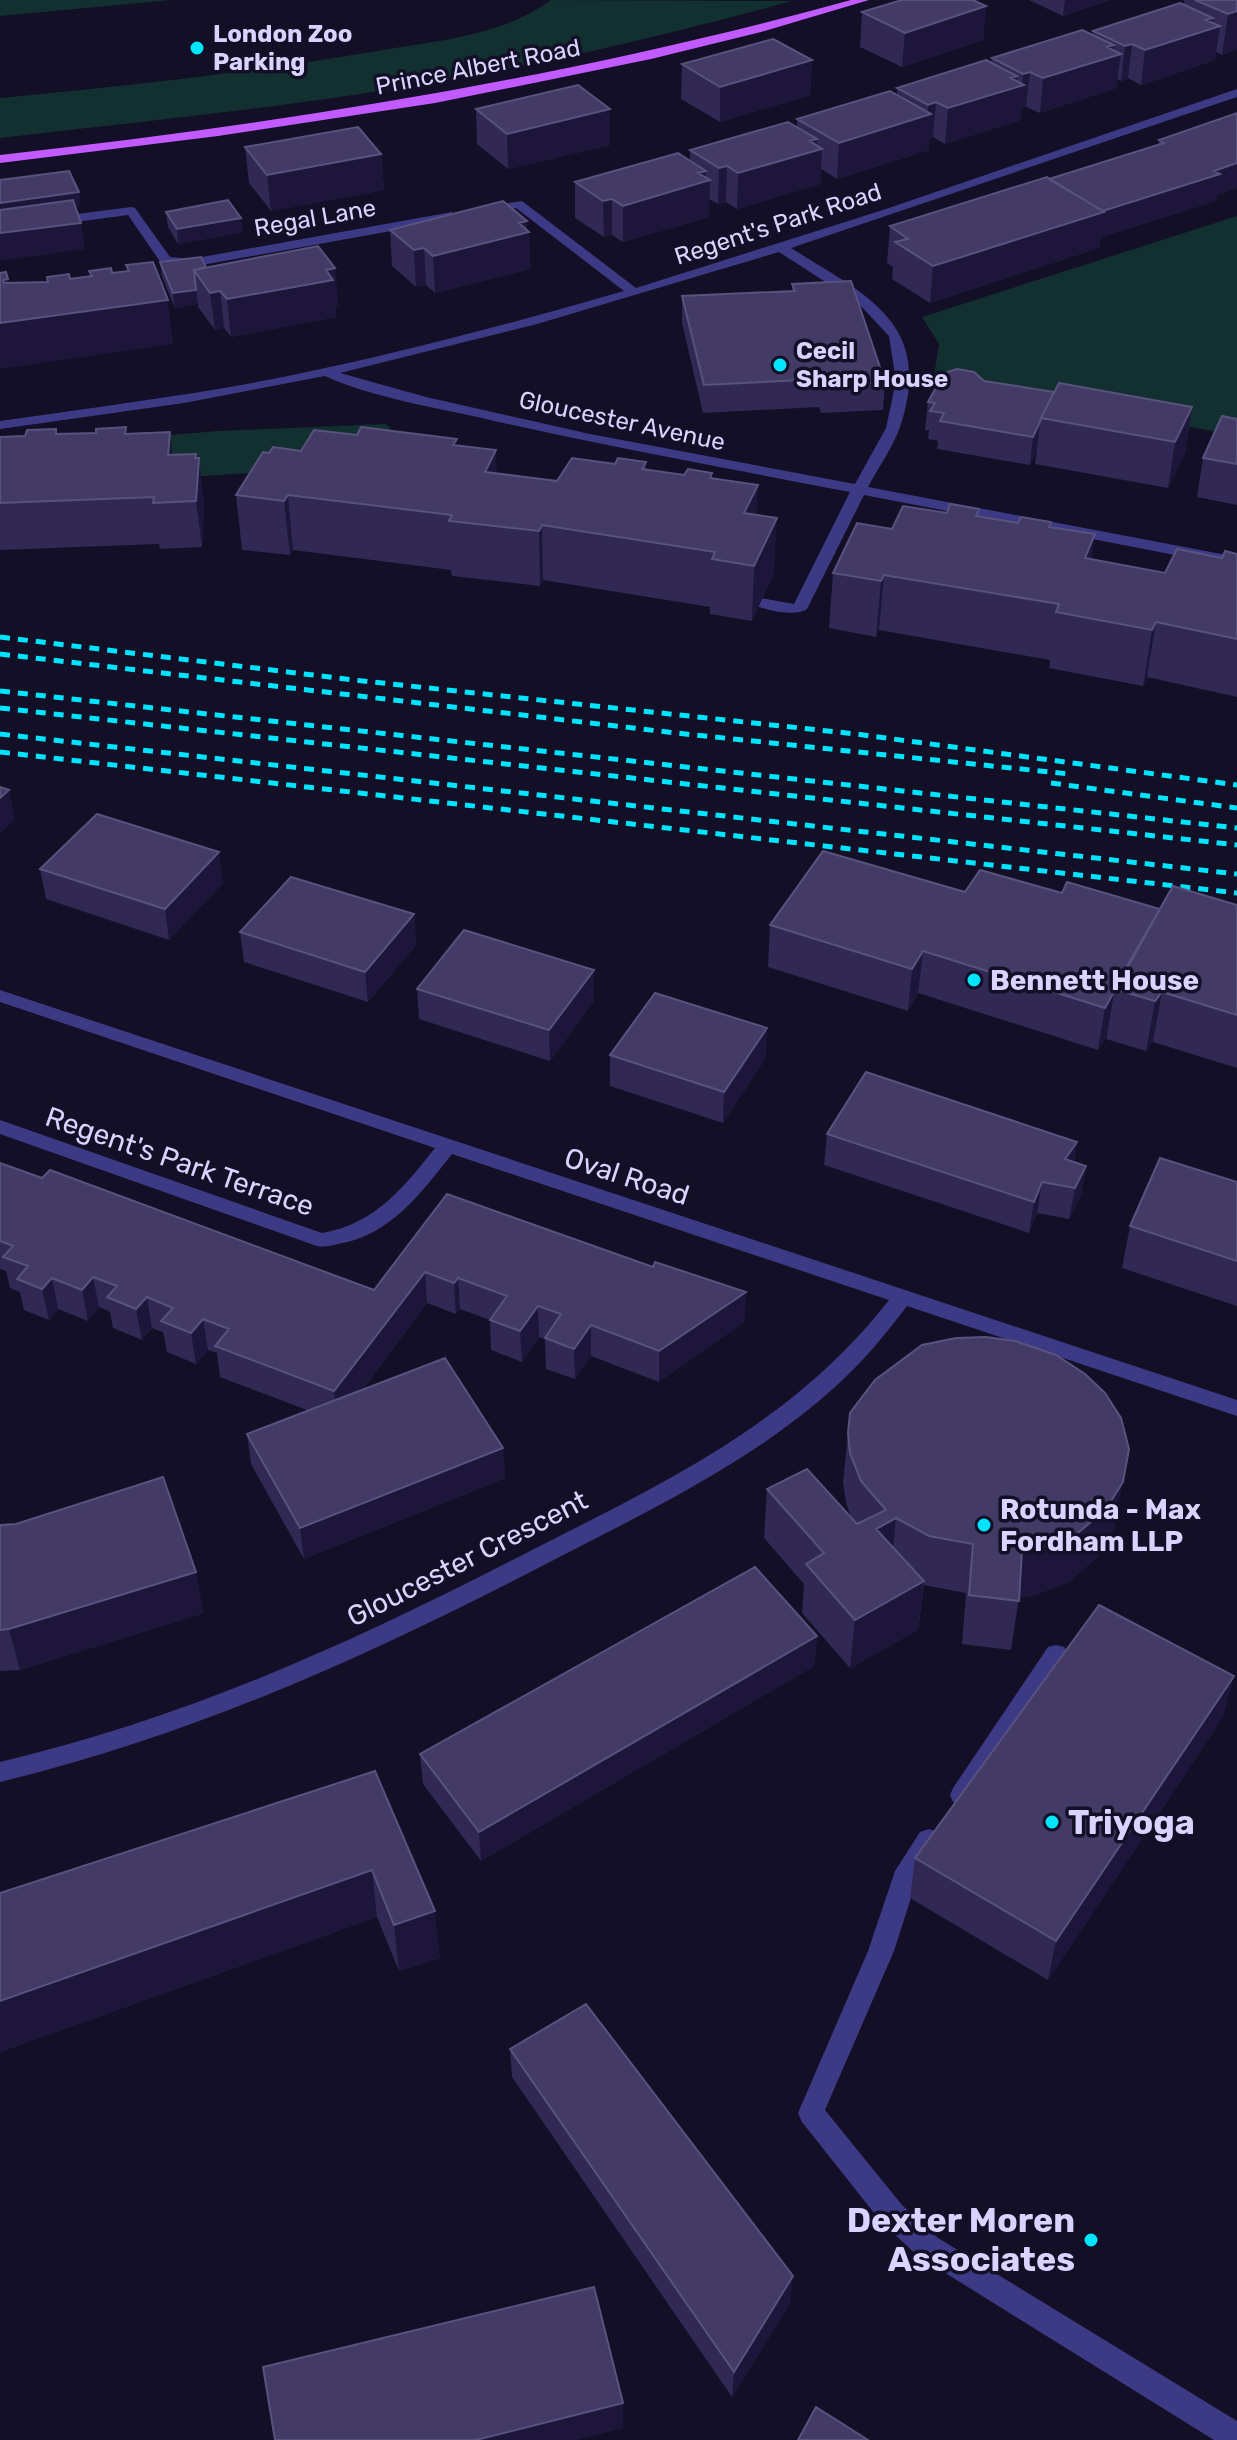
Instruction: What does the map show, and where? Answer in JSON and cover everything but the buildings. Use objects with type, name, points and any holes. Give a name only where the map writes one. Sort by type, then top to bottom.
[{"type":"main road","name":"Prince Albert Road","points":[[0,159],[264,126],[490,89],[755,31],[863,0]]},
{"type":"street","name":"Regent's Park Road","points":[[325,371],[460,339],[633,292],[780,247],[1237,93]]},
{"type":"street","name":"Regal Lane","points":[[0,228],[131,211],[166,260],[191,263],[518,204],[633,292]]},
{"type":"street","points":[[760,603],[799,609],[816,587],[859,490],[898,416],[903,381],[896,336],[863,300],[780,247]]},
{"type":"street","points":[[0,425],[143,405],[325,371]]},
{"type":"street","name":"Gloucester Avenue","points":[[325,371],[350,382],[590,438],[1237,562]]},
{"type":"street","name":"Oval Road","points":[[0,996],[1237,1408]]},
{"type":"street","name":"Regent's Park Terrace","points":[[0,1127],[321,1240],[363,1233],[381,1221],[399,1205],[447,1146]]},
{"type":"street","name":"Gloucester Crescent","points":[[0,1772],[206,1713],[424,1617],[649,1500],[738,1449],[818,1393],[860,1353],[902,1297]]},
{"type":"street","points":[[1056,1654],[907,1871],[881,1951],[811,2113],[892,2214],[928,2247],[1237,2438]]},
{"type":"green space","points":[[0,0],[171,0],[0,16]]},
{"type":"green space","points":[[551,0],[792,1],[578,54],[415,86],[0,138],[0,98],[232,73],[441,41],[510,22]]},
{"type":"green space","points":[[1237,216],[1237,436],[934,376],[939,344],[922,317]]},
{"type":"green space","points":[[385,424],[390,427],[397,485],[319,483],[249,473],[175,478],[98,441],[218,431]]},
{"type":"railway","points":[[0,637],[354,680],[856,734],[1237,785]]},
{"type":"railway","points":[[0,654],[676,733],[1069,774]]},
{"type":"railway","points":[[0,691],[1237,828]]},
{"type":"railway","points":[[0,708],[1237,845]]},
{"type":"railway","points":[[0,734],[1237,874]]},
{"type":"railway","points":[[0,752],[1237,893]]},
{"type":"railway","points":[[1051,783],[1237,808]]},
{"type":"place","name":"London Zoo Parking","points":[[197,48]]},
{"type":"place","name":"Cecil Sharp House","points":[[780,365]]},
{"type":"place","name":"Bennett House","points":[[974,980]]},
{"type":"place","name":"Rotunda - Max Fordham LLP","points":[[984,1525]]},
{"type":"place","name":"Triyoga","points":[[1052,1822]]},
{"type":"place","name":"Dexter Moren Associates","points":[[1091,2240]]}]
